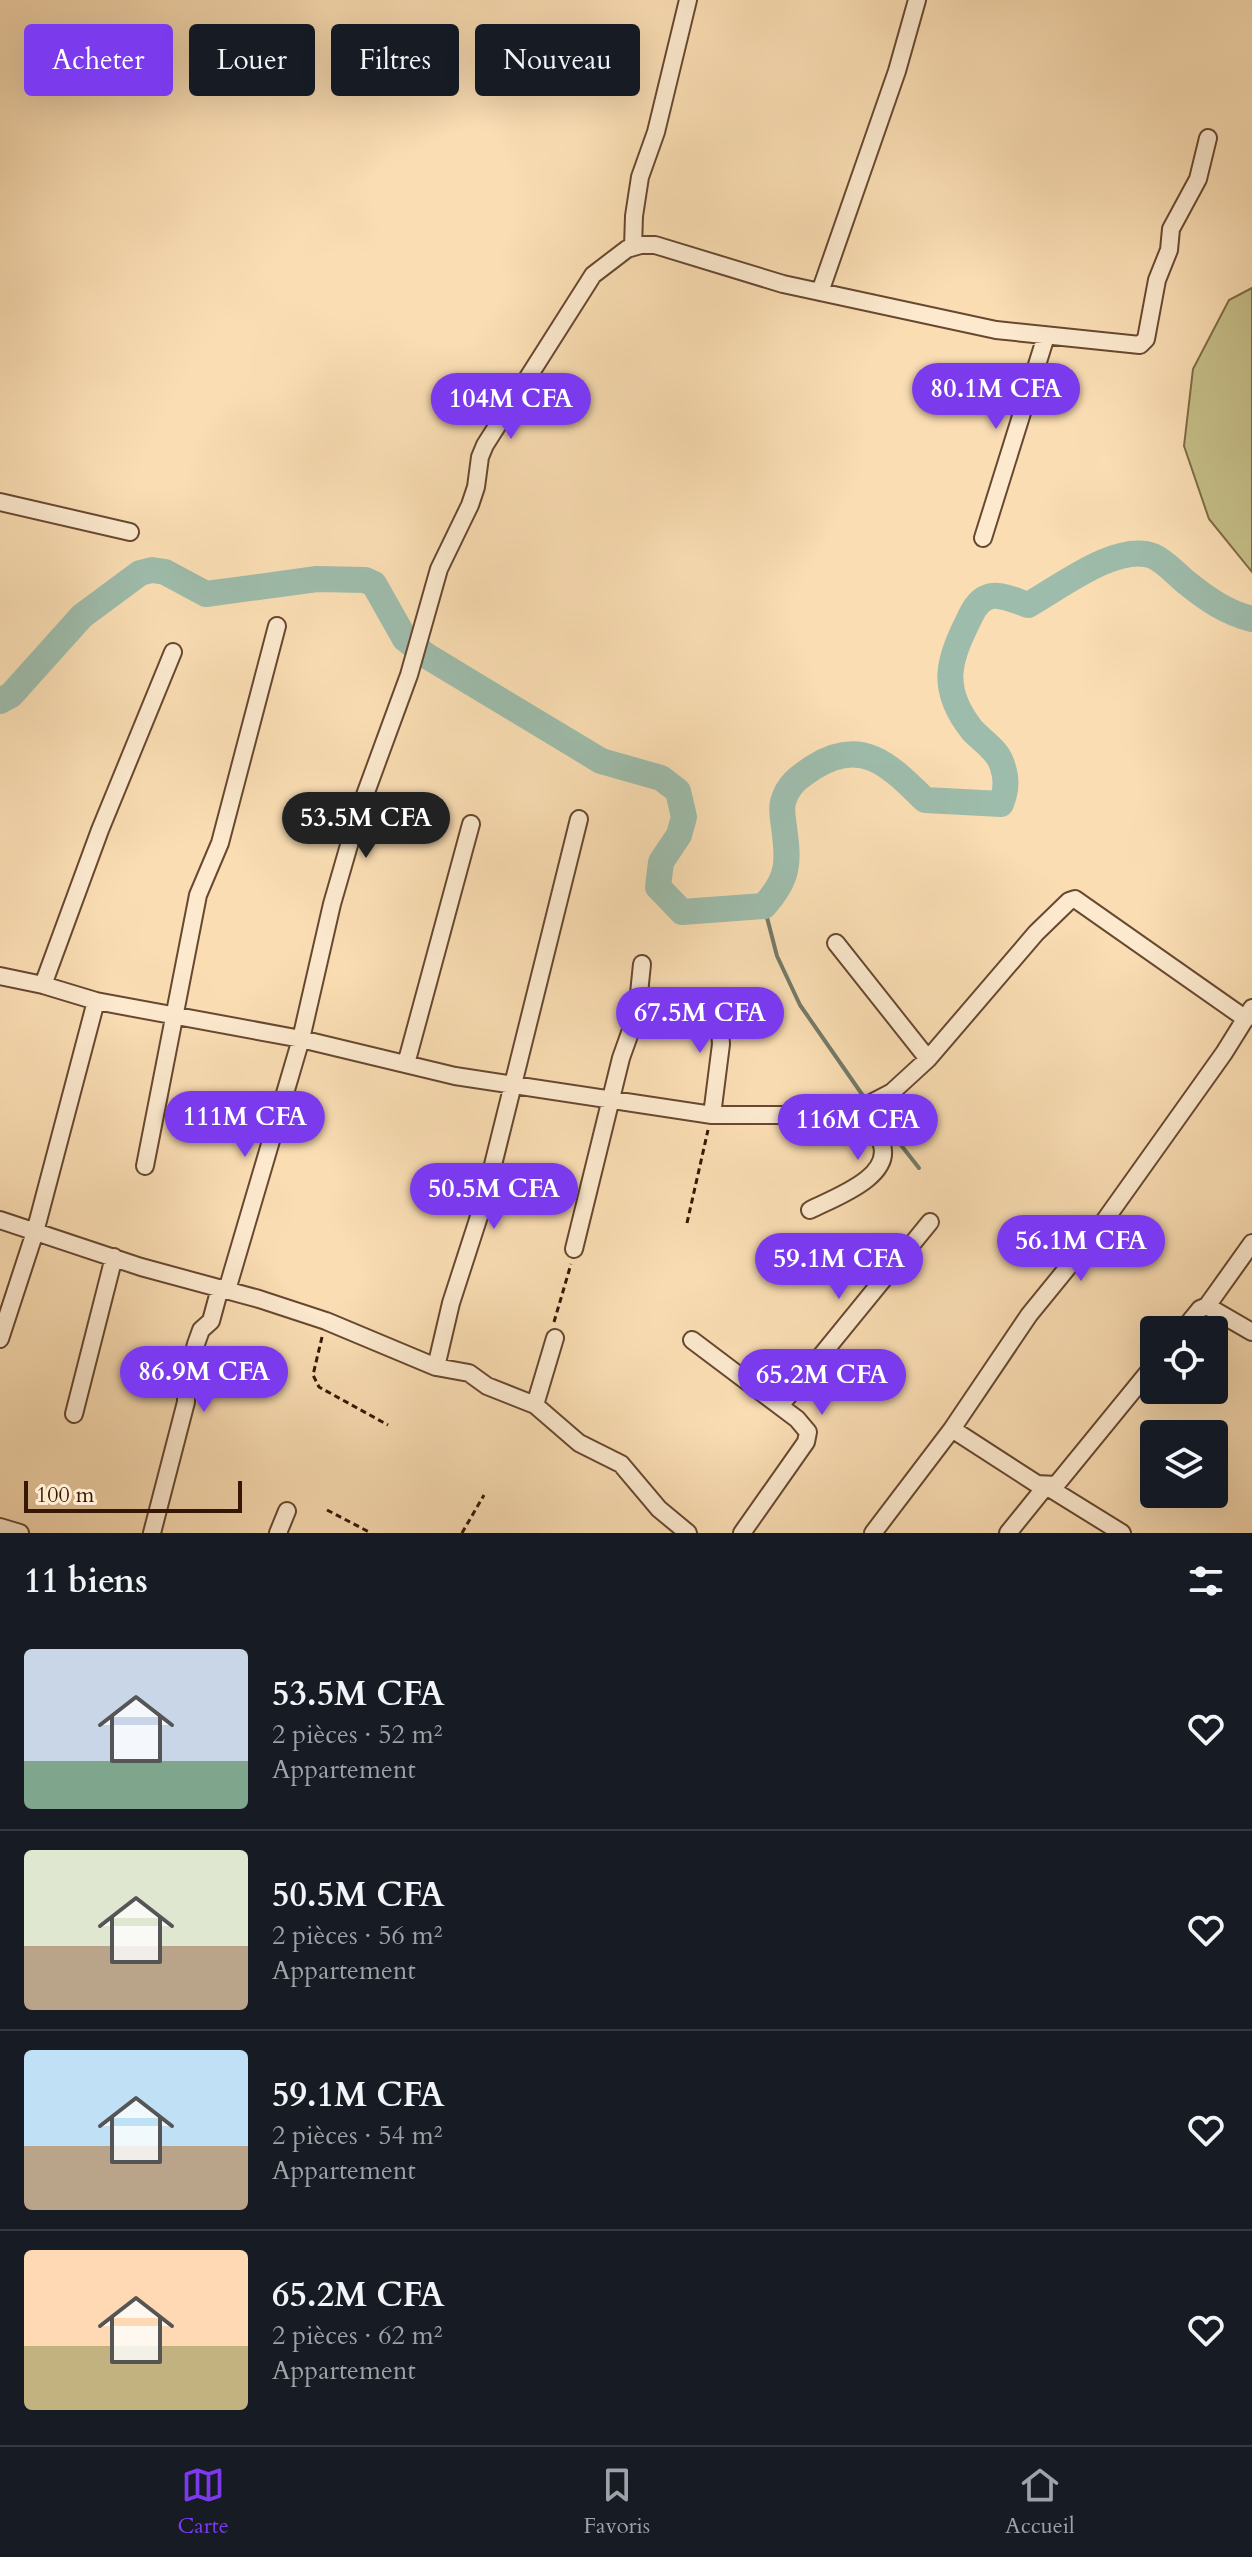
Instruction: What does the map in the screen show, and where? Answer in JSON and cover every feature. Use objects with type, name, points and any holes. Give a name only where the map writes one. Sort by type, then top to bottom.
[{"type":"street","points":[[633,247],[640,177],[656,132],[688,0]]},
{"type":"street","points":[[820,292],[897,71],[917,0]]},
{"type":"street","points":[[152,1533],[186,1402],[186,1383],[196,1344],[201,1330],[211,1321],[223,1289],[301,1039],[332,904],[358,814],[409,675],[439,569],[476,487],[485,445],[593,275],[615,255],[633,247],[655,245],[783,284],[996,330],[1140,345],[1144,343],[1161,265],[1169,250],[1171,229],[1198,179],[1208,138]]},
{"type":"street","points":[[983,538],[1046,336]]},
{"type":"street","points":[[0,502],[130,532]]},
{"type":"street","points":[[145,1166],[198,895],[220,843],[277,626]]},
{"type":"street","points":[[43,985],[100,830],[173,652]]},
{"type":"street","points":[[436,1367],[451,1303],[484,1201],[579,819]]},
{"type":"street","points":[[406,1064],[471,824]]},
{"type":"street","points":[[0,976],[96,1001],[301,1039],[513,1086],[712,1115],[784,1115],[877,1102],[928,1059],[1036,933],[1069,901],[1075,899],[1249,1013],[1095,1234],[1029,1315],[952,1429],[873,1533]]},
{"type":"street","points":[[836,943],[928,1059]]},
{"type":"street","points":[[574,1249],[621,1058],[637,1013],[642,964]]},
{"type":"street","points":[[712,1115],[721,1044],[718,997]]},
{"type":"street","points":[[0,1339],[35,1232],[96,1001]]},
{"type":"street","points":[[810,1210],[871,1178],[880,1166],[884,1154],[880,1140],[858,1105]]},
{"type":"street","points":[[0,1220],[326,1321],[436,1367],[469,1373],[487,1386],[535,1405],[579,1443],[621,1464],[659,1509],[688,1533]]},
{"type":"street","points":[[780,1406],[930,1222]]},
{"type":"street","points":[[1194,1316],[1207,1306],[1252,1243]]},
{"type":"street","points":[[74,1414],[114,1257]]},
{"type":"street","points":[[1207,1306],[1252,1332]]},
{"type":"street","points":[[535,1405],[555,1338]]},
{"type":"street","points":[[692,1340],[797,1419],[808,1432],[806,1442],[742,1533]]},
{"type":"street","points":[[952,1429],[1037,1484],[1056,1485],[1140,1382]]},
{"type":"street","points":[[1008,1533],[1046,1486]]},
{"type":"street","points":[[1046,1486],[1122,1533]]},
{"type":"street","points":[[278,1533],[287,1511]]},
{"type":"street","points":[[0,1527],[20,1533]]},
{"type":"path","points":[[687,1223],[712,1115]]},
{"type":"path","points":[[555,1338],[554,1322],[574,1249]]},
{"type":"path","points":[[326,1321],[313,1375],[319,1387],[388,1425]]},
{"type":"path","points":[[462,1533],[484,1495]]},
{"type":"path","points":[[327,1510],[371,1533]]},
{"type":"shaded area","points":[[1252,288],[1252,572],[1209,519],[1184,446],[1193,369],[1229,300]]},
{"type":"waterway","points":[[0,701],[11,695],[82,616],[140,573],[152,570],[165,572],[206,594],[317,579],[365,580],[374,584],[405,639],[427,656],[601,761],[661,778],[678,791],[684,817],[679,835],[661,862],[658,887],[682,912],[764,906],[778,887],[785,870],[782,811],[785,796],[799,778],[831,758],[847,754],[875,760],[888,767],[925,800],[1001,804],[1006,783],[999,757],[961,715],[951,686],[950,673],[957,645],[982,600],[995,596],[1028,605],[1106,561],[1139,553],[1157,558],[1210,600],[1252,619]]},
{"type":"waterway","points":[[764,906],[777,956],[800,1005],[866,1100]]},
{"type":"waterway","points":[[871,1107],[919,1168]]}]
